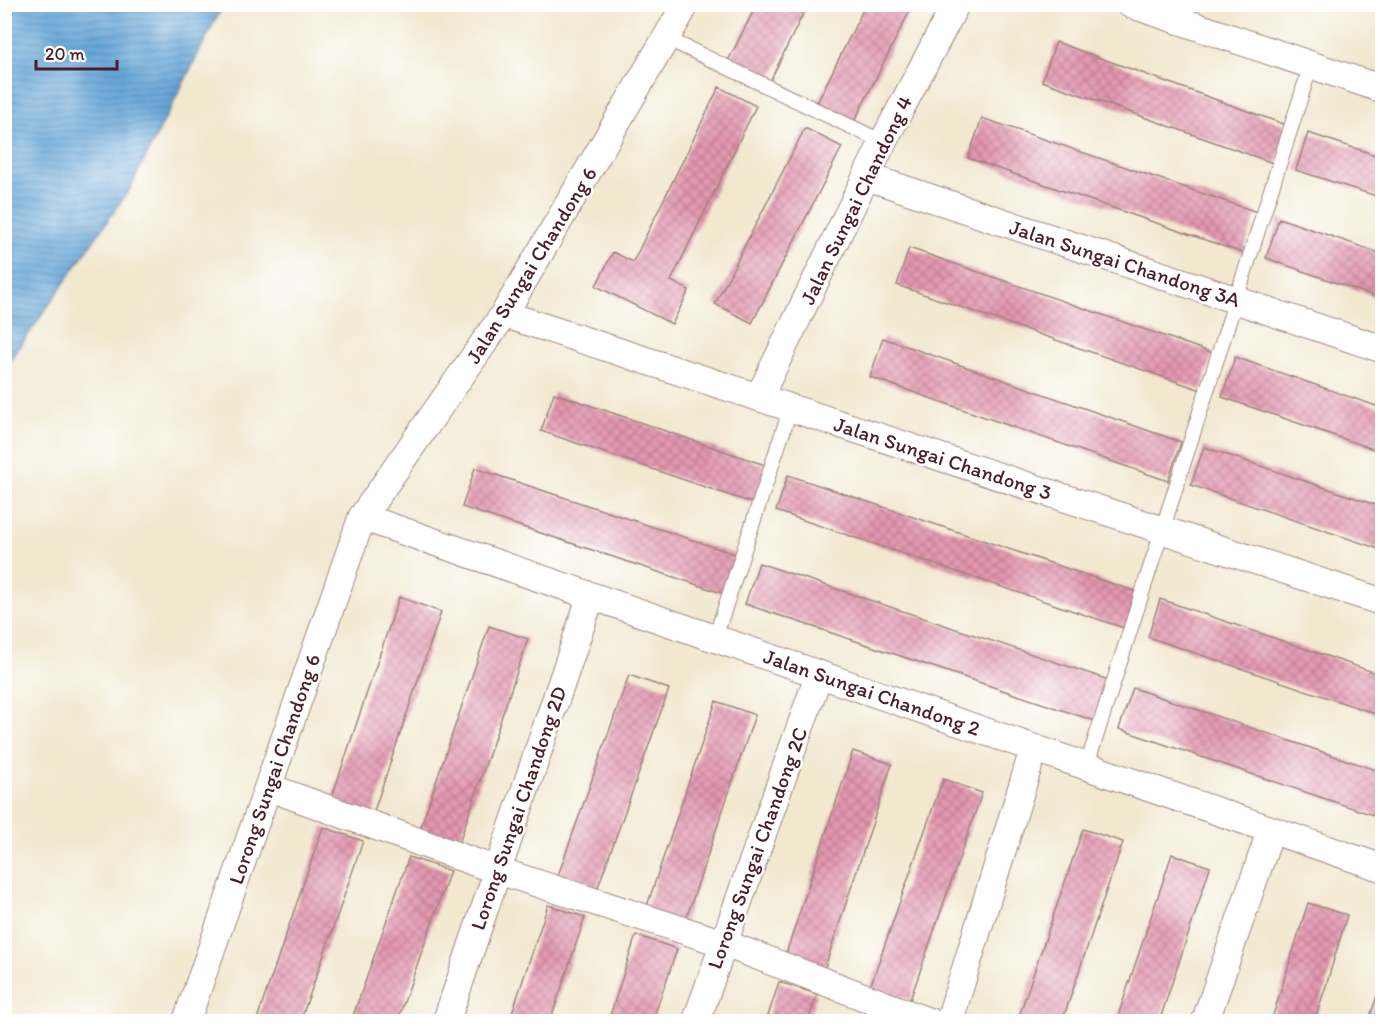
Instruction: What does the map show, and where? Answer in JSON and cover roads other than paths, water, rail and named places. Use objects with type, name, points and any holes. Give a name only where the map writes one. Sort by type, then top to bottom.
[{"type":"street","name":"Jalan Sungai Chandong 6","points":[[362,517],[504,314],[668,39],[686,4]]},
{"type":"street","name":"Jalan Sungai Chandong 4","points":[[759,397],[868,177],[883,142],[956,4]]},
{"type":"street","points":[[1130,4],[1383,89]]},
{"type":"street","name":"Jalan Sungai Chandong 3A","points":[[868,177],[1383,349]]},
{"type":"street","name":"Jalan Sungai Chandong 3","points":[[504,314],[1383,602]]},
{"type":"street","name":"Jalan Sungai Chandong 2","points":[[362,517],[1383,868]]},
{"type":"street","name":"Lorong Sungai Chandong 6","points":[[186,1022],[362,517]]},
{"type":"street","name":"Lorong Sungai Chandong 2D","points":[[446,1022],[591,596]]},
{"type":"street","name":"Lorong Sungai Chandong 2C","points":[[696,1022],[819,674]]},
{"type":"street","points":[[949,1022],[1034,748]]},
{"type":"street","points":[[268,787],[496,870],[723,943],[930,1022]]},
{"type":"street","points":[[1205,1022],[1271,830]]},
{"type":"lane","points":[[668,39],[883,142]]},
{"type":"lane","points":[[1087,765],[1311,65]]},
{"type":"lane","points":[[715,638],[791,407]]},
{"type":"water","points":[[5,4],[223,5],[129,190],[5,368]]}]
